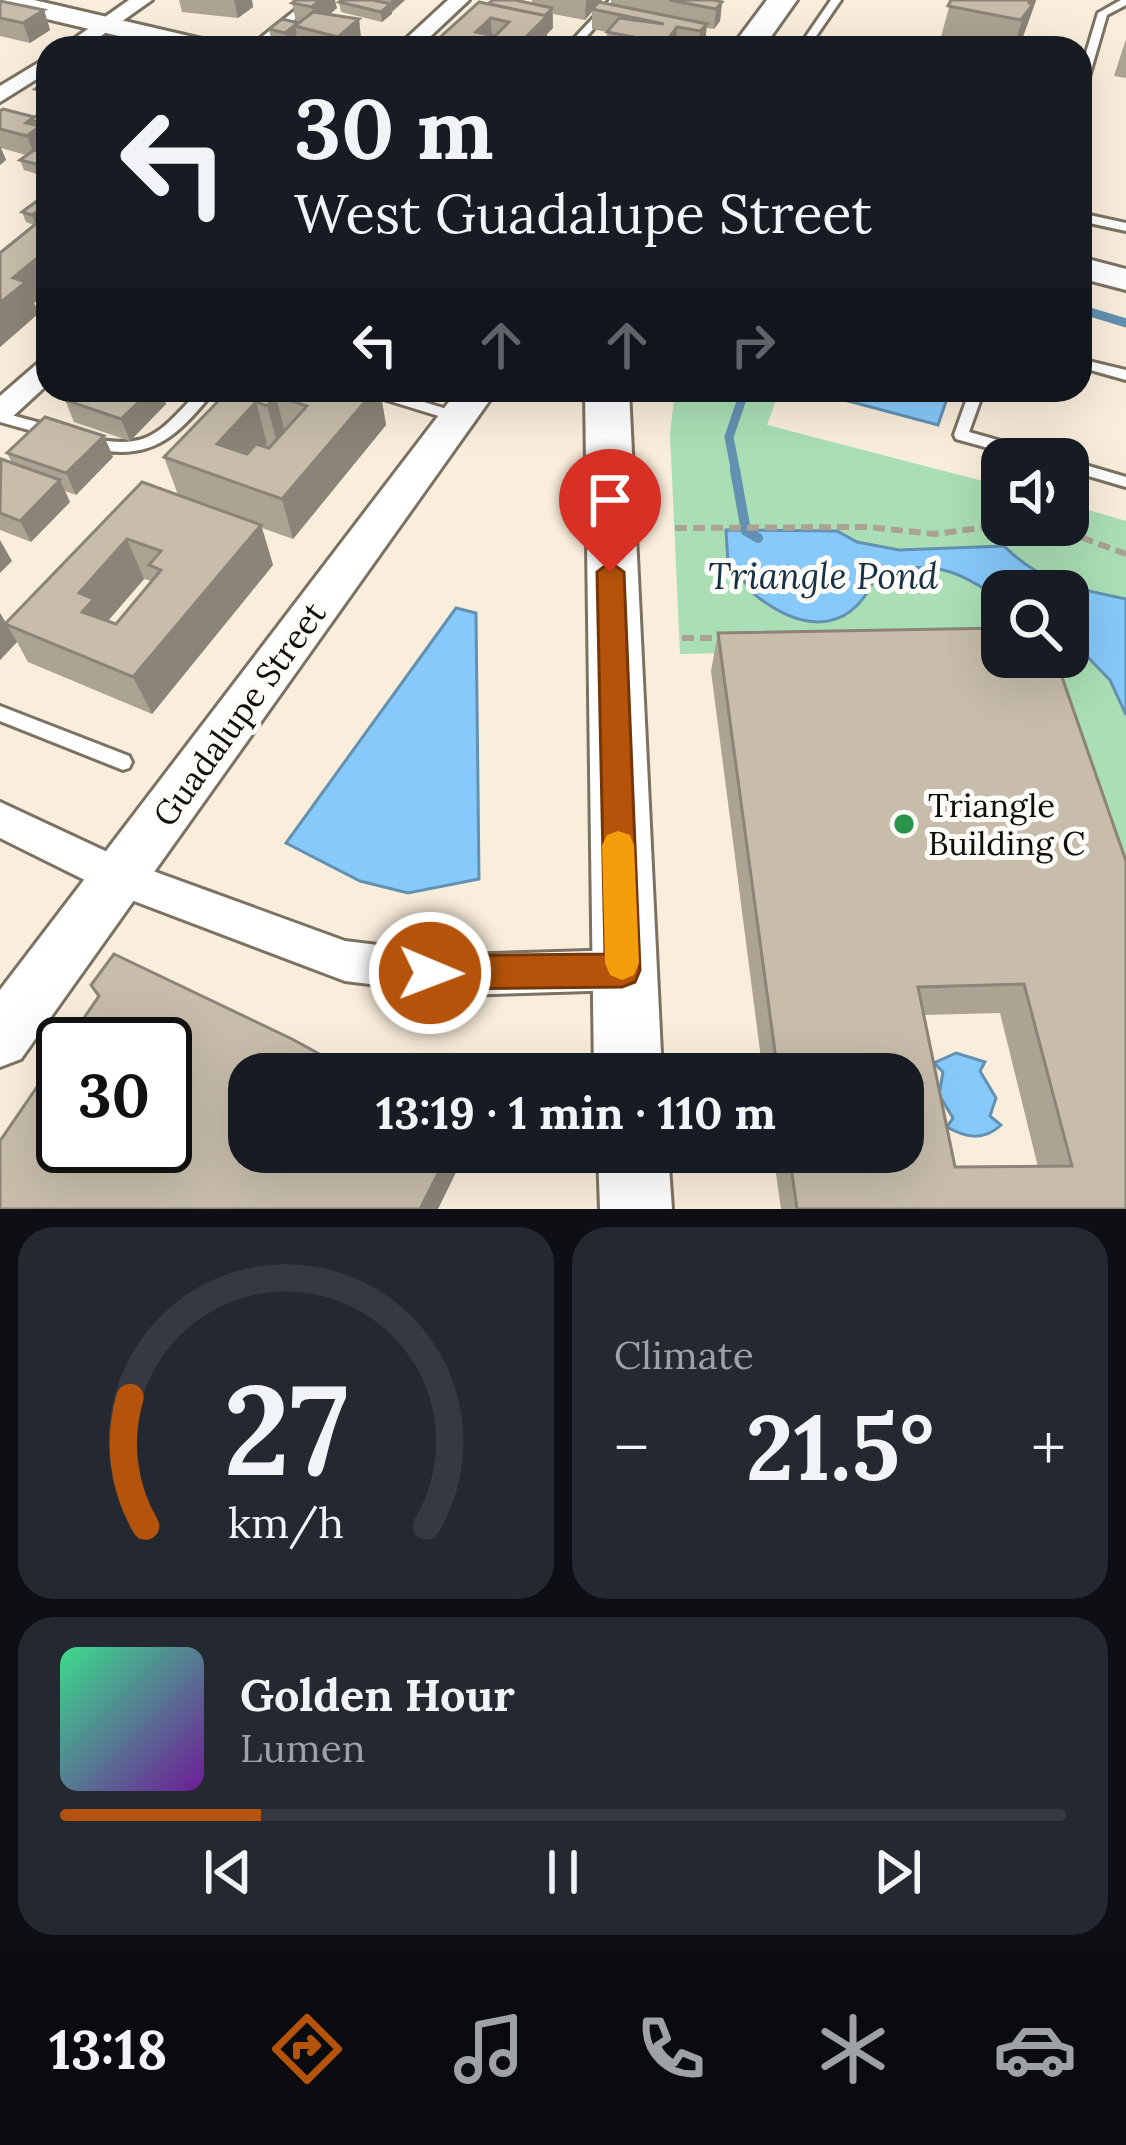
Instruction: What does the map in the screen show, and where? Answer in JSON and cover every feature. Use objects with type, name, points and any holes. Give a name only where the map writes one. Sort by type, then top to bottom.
[{"type":"main road","points":[[756,36],[782,0]]},
{"type":"main road","points":[[608,402],[627,1053]]},
{"type":"main road","points":[[634,1173],[636,1209]]},
{"type":"street","points":[[0,0],[153,36]]},
{"type":"street","points":[[89,36],[142,0]]},
{"type":"street","points":[[419,36],[459,0]]},
{"type":"street","points":[[0,95],[36,71]]},
{"type":"street","points":[[1092,270],[1126,280]]},
{"type":"street","points":[[0,414],[36,381]]},
{"type":"street","name":"Guadalupe Street","points":[[0,1038],[468,404]]},
{"type":"street","points":[[0,819],[119,878],[293,945],[363,964],[459,974],[622,970]]},
{"type":"lane","points":[[268,36],[314,0]]},
{"type":"lane","points":[[581,36],[615,0]]},
{"type":"lane","points":[[811,36],[836,0]]},
{"type":"lane","points":[[1092,49],[1102,14],[1126,1]]},
{"type":"lane","points":[[1092,220],[1126,227]]},
{"type":"lane","points":[[1092,366],[1126,375]]},
{"type":"lane","points":[[0,414],[134,451],[152,445],[196,402]]},
{"type":"lane","points":[[973,402],[961,435],[981,441]]},
{"type":"lane","points":[[1089,471],[1126,482]]},
{"type":"lane","points":[[0,713],[123,762]]},
{"type":"path","points":[[675,528],[790,526],[935,534],[981,528]]},
{"type":"path","points":[[1089,540],[1126,554]]},
{"type":"path","points":[[682,638],[745,638]]},
{"type":"green space","points":[[674,402],[776,402],[767,425],[981,481],[981,546],[1089,546],[1089,510],[1126,521],[1126,949],[1033,678],[1089,678],[1089,570],[981,570],[981,647],[680,654],[670,434]]},
{"type":"water","points":[[852,402],[946,402],[938,425]]},
{"type":"water","name":"Triangle Pond","points":[[726,530],[837,531],[857,542],[899,550],[1004,546],[1036,570],[981,570],[981,587],[944,570],[878,571],[857,605],[829,621],[813,622],[778,610],[728,565]]},
{"type":"water","name":"Triangle Pond","points":[[1089,591],[1126,599],[1126,715],[1110,680],[1089,658]]},
{"type":"water","points":[[456,608],[476,613],[479,879],[408,893],[360,881],[286,843]]},
{"type":"water","points":[[956,1053],[985,1062],[980,1071],[996,1098],[990,1116],[1001,1125],[988,1134],[968,1135],[947,1127],[953,1118],[939,1095],[943,1072],[934,1063]]},
{"type":"building","points":[[320,0],[312,7],[292,3]]},
{"type":"building","points":[[493,0],[552,8],[545,16],[488,4]]},
{"type":"building","points":[[669,0],[713,0],[722,2],[716,9]]},
{"type":"building","points":[[951,0],[1030,0],[1033,4],[1021,20],[948,6]]},
{"type":"building","points":[[0,1],[44,10],[23,23],[0,18]]},
{"type":"building","points":[[339,2],[391,4],[381,12]]},
{"type":"building","points":[[479,2],[547,16],[527,36],[495,36],[442,36]],"holes":[[[491,18],[509,22],[495,36],[476,32]]]},
{"type":"building","points":[[599,2],[707,24],[700,31],[677,27],[670,36],[628,36],[607,32],[619,18],[664,24],[592,9]]},
{"type":"building","points":[[313,12],[359,19],[339,36],[295,26]]},
{"type":"building","points":[[282,19],[298,23],[285,33],[269,29]]},
{"type":"building","points":[[0,111],[34,117],[26,123],[36,129],[27,136],[0,129]]},
{"type":"building","points":[[34,150],[36,151],[36,164],[20,160]]},
{"type":"building","points":[[36,202],[36,212],[22,212]]},
{"type":"building","points":[[36,224],[36,259],[13,278],[26,282],[0,303],[0,253]]},
{"type":"building","points":[[71,402],[139,402],[121,419]]},
{"type":"building","points":[[217,402],[256,402],[217,444],[247,454],[256,444],[269,448],[307,406],[295,402],[365,402],[282,499],[164,457]]},
{"type":"building","points":[[45,417],[104,436],[66,473],[7,453]]},
{"type":"building","points":[[1,459],[60,480],[20,521],[0,513]]},
{"type":"building","points":[[142,482],[261,525],[133,677],[5,624]],"holes":[[[127,539],[161,551],[149,565],[161,570],[116,624],[82,612],[94,599],[79,593]]]},
{"type":"building","name":"Triangle Building C","points":[[981,628],[981,678],[1062,678],[1126,861],[1126,1209],[797,1209],[792,1173],[924,1173],[924,1053],[775,1053],[718,633]],"holes":[[[1024,984],[1072,1166],[955,1167],[918,987]]]},
{"type":"building","points":[[114,954],[318,1053],[228,1053],[228,1173],[438,1173],[420,1209],[0,1209],[0,1141],[36,1088],[36,1173],[192,1173],[192,1017],[85,1017],[99,996],[91,985]]},
{"type":"waterway","points":[[1092,313],[1126,323]]},
{"type":"waterway","points":[[736,473],[729,437],[741,402]]},
{"type":"waterway","points":[[735,470],[746,531],[758,538]]},
{"type":"slow traffic","points":[[618,845],[622,963]]},
{"type":"place","name":"Triangle Building C","points":[[904,824]]},
{"type":"route","points":[[430,973],[622,970],[610,572]]}]
